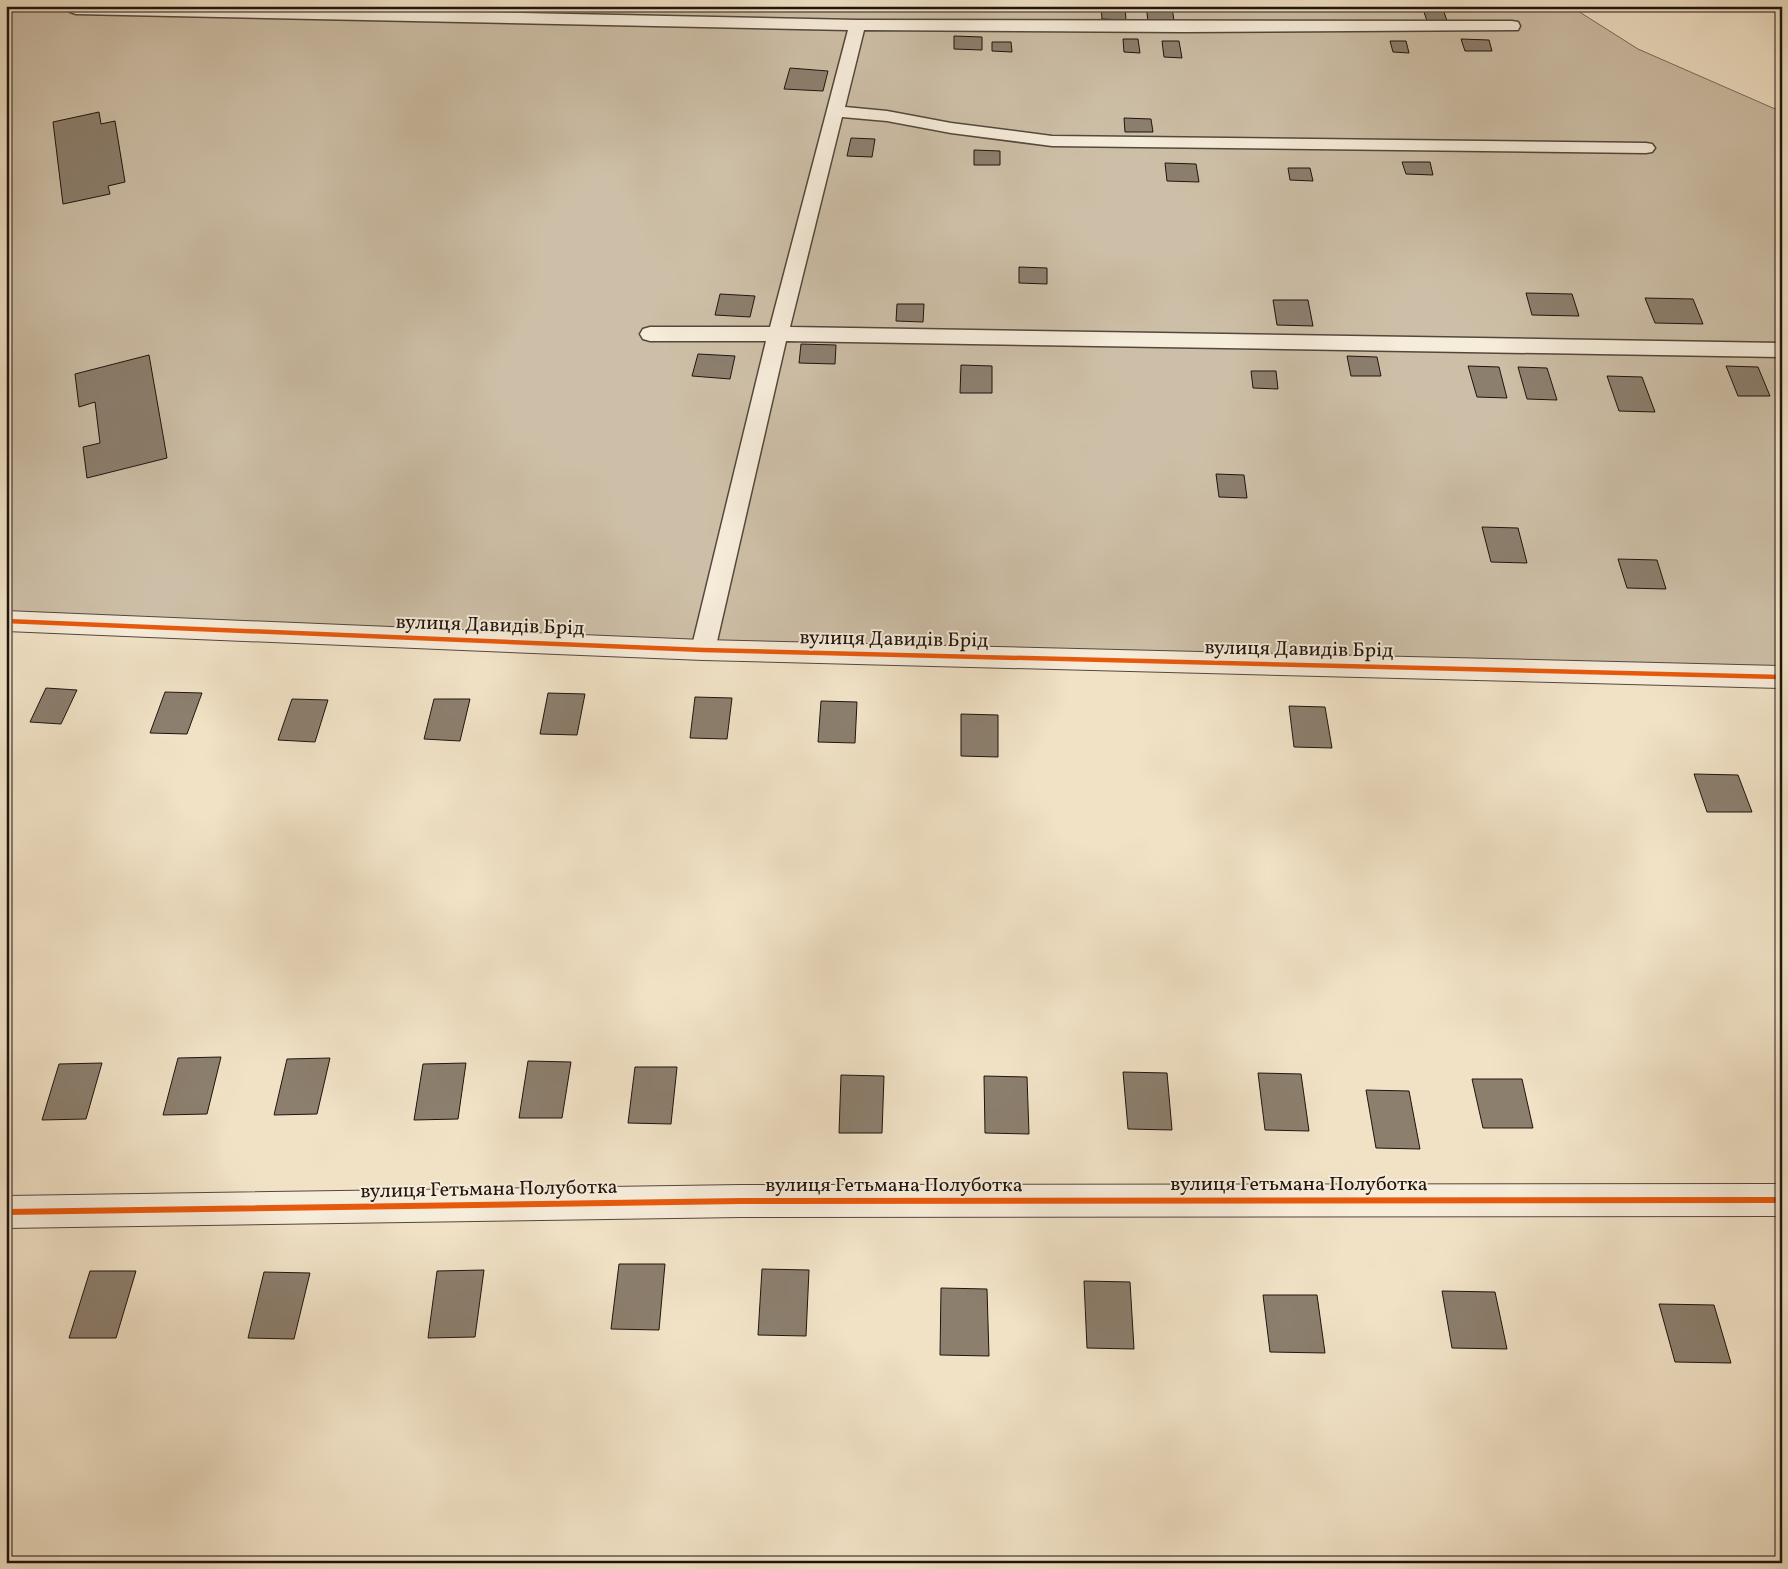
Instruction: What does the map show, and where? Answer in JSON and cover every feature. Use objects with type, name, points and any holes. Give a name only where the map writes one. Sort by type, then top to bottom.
[{"type":"street","name":"вулиця Давидів Брід","points":[[6,621],[703,650],[1782,677]]},
{"type":"street","name":"вулиця Гетьмана Полуботка","points":[[6,1212],[740,1201],[1782,1200]]},
{"type":"lane","points":[[76,9],[857,25],[1175,27],[1512,26]]},
{"type":"lane","points":[[703,650],[778,334],[857,25]]},
{"type":"lane","points":[[835,111],[887,116],[951,128],[1052,141],[1646,148]]},
{"type":"lane","points":[[650,334],[778,334],[1782,350]]},
{"type":"shaded area","points":[[6,6],[1570,6],[1638,49],[1782,112],[1782,674],[703,650],[6,621]]},
{"type":"building","points":[[554,6],[600,6],[598,11],[553,10]]},
{"type":"building","points":[[662,6],[689,6],[688,11],[661,11]]},
{"type":"building","points":[[832,6],[866,6],[866,9],[832,8]]},
{"type":"building","points":[[965,6],[987,6],[987,11],[965,11]]},
{"type":"building","points":[[1146,6],[1172,7],[1174,21],[1148,21]]},
{"type":"building","points":[[1422,6],[1442,6],[1447,21],[1427,21]]},
{"type":"building","points":[[1101,7],[1125,7],[1126,20],[1102,19]]},
{"type":"building","points":[[954,36],[982,37],[982,50],[954,49]]},
{"type":"building","points":[[1123,39],[1138,39],[1140,53],[1124,52]]},
{"type":"building","points":[[1461,39],[1489,40],[1492,51],[1465,51]]},
{"type":"building","points":[[1162,41],[1179,41],[1182,58],[1164,57]]},
{"type":"building","points":[[1390,41],[1406,41],[1409,53],[1393,52]]},
{"type":"building","points":[[992,42],[1011,42],[1012,52],[992,51]]},
{"type":"building","points":[[790,68],[828,71],[823,91],[784,89]]},
{"type":"building","points":[[99,112],[101,124],[115,121],[125,182],[108,186],[110,194],[63,204],[53,122]]},
{"type":"building","points":[[1124,118],[1151,119],[1153,132],[1125,132]]},
{"type":"building","points":[[851,138],[875,139],[872,157],[847,156]]},
{"type":"building","points":[[974,150],[1000,151],[1000,165],[974,165]]},
{"type":"building","points":[[1402,162],[1430,162],[1433,175],[1406,174]]},
{"type":"building","points":[[1165,163],[1196,164],[1199,182],[1167,181]]},
{"type":"building","points":[[1288,168],[1310,168],[1313,181],[1290,180]]},
{"type":"building","points":[[1019,267],[1047,268],[1047,284],[1019,283]]},
{"type":"building","points":[[1526,293],[1572,294],[1579,316],[1532,315]]},
{"type":"building","points":[[720,294],[755,296],[750,317],[715,315]]},
{"type":"building","points":[[1645,298],[1693,299],[1703,324],[1655,323]]},
{"type":"building","points":[[1273,300],[1308,300],[1313,326],[1277,325]]},
{"type":"building","points":[[897,304],[924,304],[923,322],[896,321]]},
{"type":"building","points":[[801,344],[836,345],[835,364],[799,363]]},
{"type":"building","points":[[698,354],[735,356],[730,379],[692,376]]},
{"type":"building","points":[[149,355],[167,458],[87,478],[83,447],[100,443],[95,402],[79,407],[75,374]]},
{"type":"building","points":[[1347,356],[1377,357],[1381,376],[1351,376]]},
{"type":"building","points":[[961,365],[992,366],[992,393],[960,393]]},
{"type":"building","points":[[1468,366],[1499,367],[1507,398],[1477,397]]},
{"type":"building","points":[[1726,366],[1758,367],[1770,396],[1738,396]]},
{"type":"building","points":[[1518,367],[1547,368],[1557,400],[1527,399]]},
{"type":"building","points":[[1251,371],[1276,371],[1278,389],[1253,388]]},
{"type":"building","points":[[1607,376],[1642,377],[1655,412],[1619,411]]},
{"type":"building","points":[[1216,474],[1244,475],[1247,498],[1219,497]]},
{"type":"building","points":[[1482,527],[1518,528],[1527,563],[1491,562]]},
{"type":"building","points":[[1618,559],[1657,560],[1666,589],[1627,588]]},
{"type":"building","points":[[46,688],[77,690],[61,724],[30,722]]},
{"type":"building","points":[[165,692],[202,693],[187,734],[150,733]]},
{"type":"building","points":[[548,693],[585,694],[577,735],[540,734]]},
{"type":"building","points":[[695,697],[732,698],[727,739],[690,738]]},
{"type":"building","points":[[292,699],[328,700],[315,742],[278,740]]},
{"type":"building","points":[[434,699],[470,699],[460,741],[424,739]]},
{"type":"building","points":[[821,701],[857,702],[855,743],[818,742]]},
{"type":"building","points":[[1289,706],[1325,707],[1332,748],[1294,747]]},
{"type":"building","points":[[961,714],[998,715],[998,757],[961,756]]},
{"type":"building","points":[[1694,774],[1738,775],[1752,812],[1707,812]]},
{"type":"building","points":[[221,1057],[207,1114],[163,1115],[178,1058]]},
{"type":"building","points":[[330,1058],[317,1114],[274,1115],[287,1059]]},
{"type":"building","points":[[528,1061],[571,1062],[562,1118],[519,1118]]},
{"type":"building","points":[[102,1063],[86,1119],[42,1120],[59,1064]]},
{"type":"building","points":[[466,1063],[458,1119],[414,1120],[423,1064]]},
{"type":"building","points":[[635,1067],[677,1067],[671,1124],[628,1123]]},
{"type":"building","points":[[1123,1072],[1167,1073],[1172,1130],[1128,1129]]},
{"type":"building","points":[[1258,1073],[1301,1074],[1309,1131],[1265,1130]]},
{"type":"building","points":[[841,1075],[884,1076],[882,1133],[839,1133]]},
{"type":"building","points":[[984,1076],[1027,1077],[1029,1134],[985,1133]]},
{"type":"building","points":[[1472,1079],[1522,1079],[1533,1128],[1483,1128]]},
{"type":"building","points":[[1366,1090],[1409,1091],[1420,1149],[1376,1148]]},
{"type":"building","points":[[619,1264],[665,1264],[659,1330],[611,1329]]},
{"type":"building","points":[[762,1269],[809,1270],[806,1336],[758,1335]]},
{"type":"building","points":[[484,1270],[475,1337],[428,1338],[437,1271]]},
{"type":"building","points":[[90,1271],[136,1271],[116,1338],[69,1338]]},
{"type":"building","points":[[264,1272],[310,1273],[294,1339],[248,1338]]},
{"type":"building","points":[[1084,1281],[1130,1282],[1134,1349],[1087,1348]]},
{"type":"building","points":[[941,1288],[987,1289],[989,1356],[940,1355]]},
{"type":"building","points":[[1442,1291],[1495,1292],[1507,1349],[1452,1348]]},
{"type":"building","points":[[1263,1295],[1317,1295],[1325,1353],[1270,1352]]},
{"type":"building","points":[[1659,1304],[1714,1305],[1731,1363],[1675,1362]]},
{"type":"cycle path","points":[[6,621],[703,650],[1782,677]]},
{"type":"cycle path","points":[[6,1212],[741,1201],[1782,1200]]}]
